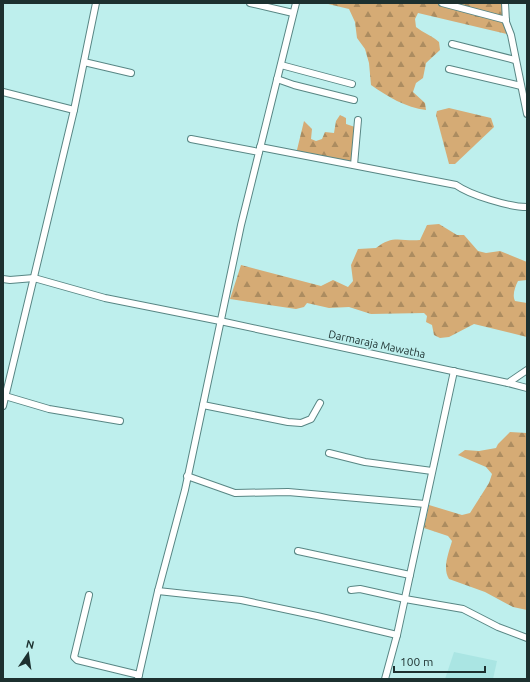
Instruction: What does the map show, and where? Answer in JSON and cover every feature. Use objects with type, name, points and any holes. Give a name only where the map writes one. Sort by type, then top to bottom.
[{"type":"street","points":[[3,406],[74,110],[96,3]]},
{"type":"street","points":[[250,3],[294,13]]},
{"type":"street","points":[[89,595],[74,657],[77,660],[138,677],[187,476],[220,321],[259,150],[296,3]]},
{"type":"street","points":[[442,3],[506,20]]},
{"type":"street","points":[[505,3],[506,20],[511,35],[527,114]]},
{"type":"street","points":[[452,44],[516,60]]},
{"type":"street","points":[[84,62],[131,73]]},
{"type":"street","points":[[280,65],[352,84]]},
{"type":"street","points":[[449,69],[521,86]]},
{"type":"street","points":[[277,79],[294,85],[354,100]]},
{"type":"street","points":[[3,92],[74,110]]},
{"type":"street","points":[[354,165],[358,120]]},
{"type":"street","points":[[191,139],[354,165],[456,185],[465,191],[476,195],[516,205],[527,206]]},
{"type":"street","points":[[3,279],[10,280],[34,278]]},
{"type":"street","name":"Darmaraja Mawatha","points":[[34,278],[105,298],[220,321],[527,388]]},
{"type":"street","points":[[508,383],[527,370]]},
{"type":"street","points":[[385,679],[405,599],[454,371]]},
{"type":"street","points":[[5,396],[49,408],[120,421]]},
{"type":"street","points":[[203,405],[288,422],[301,423],[311,420],[320,403]]},
{"type":"street","points":[[329,453],[365,462],[432,471]]},
{"type":"street","points":[[187,476],[235,493],[288,492],[425,504]]},
{"type":"street","points":[[298,551],[410,576]]},
{"type":"street","points":[[351,590],[360,589],[405,599],[463,609],[498,627],[527,638]]},
{"type":"street","points":[[158,590],[242,600],[397,634]]},
{"type":"shaded area","points":[[454,652],[497,661],[493,679],[445,679]]},
{"type":"green space","points":[[324,3],[505,3],[511,35],[418,13],[415,19],[416,27],[439,42],[440,50],[426,63],[423,78],[416,83],[413,92],[425,103],[426,110],[419,109],[397,101],[371,85],[369,63],[365,49],[357,38],[355,22],[349,9]]},
{"type":"green space","points":[[449,108],[491,118],[494,127],[455,164],[449,164],[436,115],[437,111]]},
{"type":"green space","points":[[340,115],[346,118],[346,124],[355,127],[351,164],[296,154],[304,121],[312,129],[311,139],[316,141],[322,139],[325,132],[334,133],[336,121]]},
{"type":"green space","points":[[439,224],[457,235],[464,235],[478,251],[486,253],[500,251],[527,262],[527,280],[518,281],[514,296],[515,301],[527,303],[527,337],[474,324],[449,337],[440,338],[434,335],[432,325],[426,322],[427,316],[424,313],[371,314],[349,307],[329,308],[307,303],[304,307],[296,309],[230,299],[241,265],[321,286],[333,280],[348,287],[353,281],[351,265],[358,249],[376,248],[388,241],[393,240],[420,240],[427,225]]},
{"type":"green space","points":[[510,432],[527,433],[527,610],[513,607],[485,592],[449,579],[446,565],[452,541],[448,536],[424,528],[429,505],[462,515],[470,513],[489,483],[492,474],[486,467],[458,455],[465,450],[479,451],[496,448]]}]
